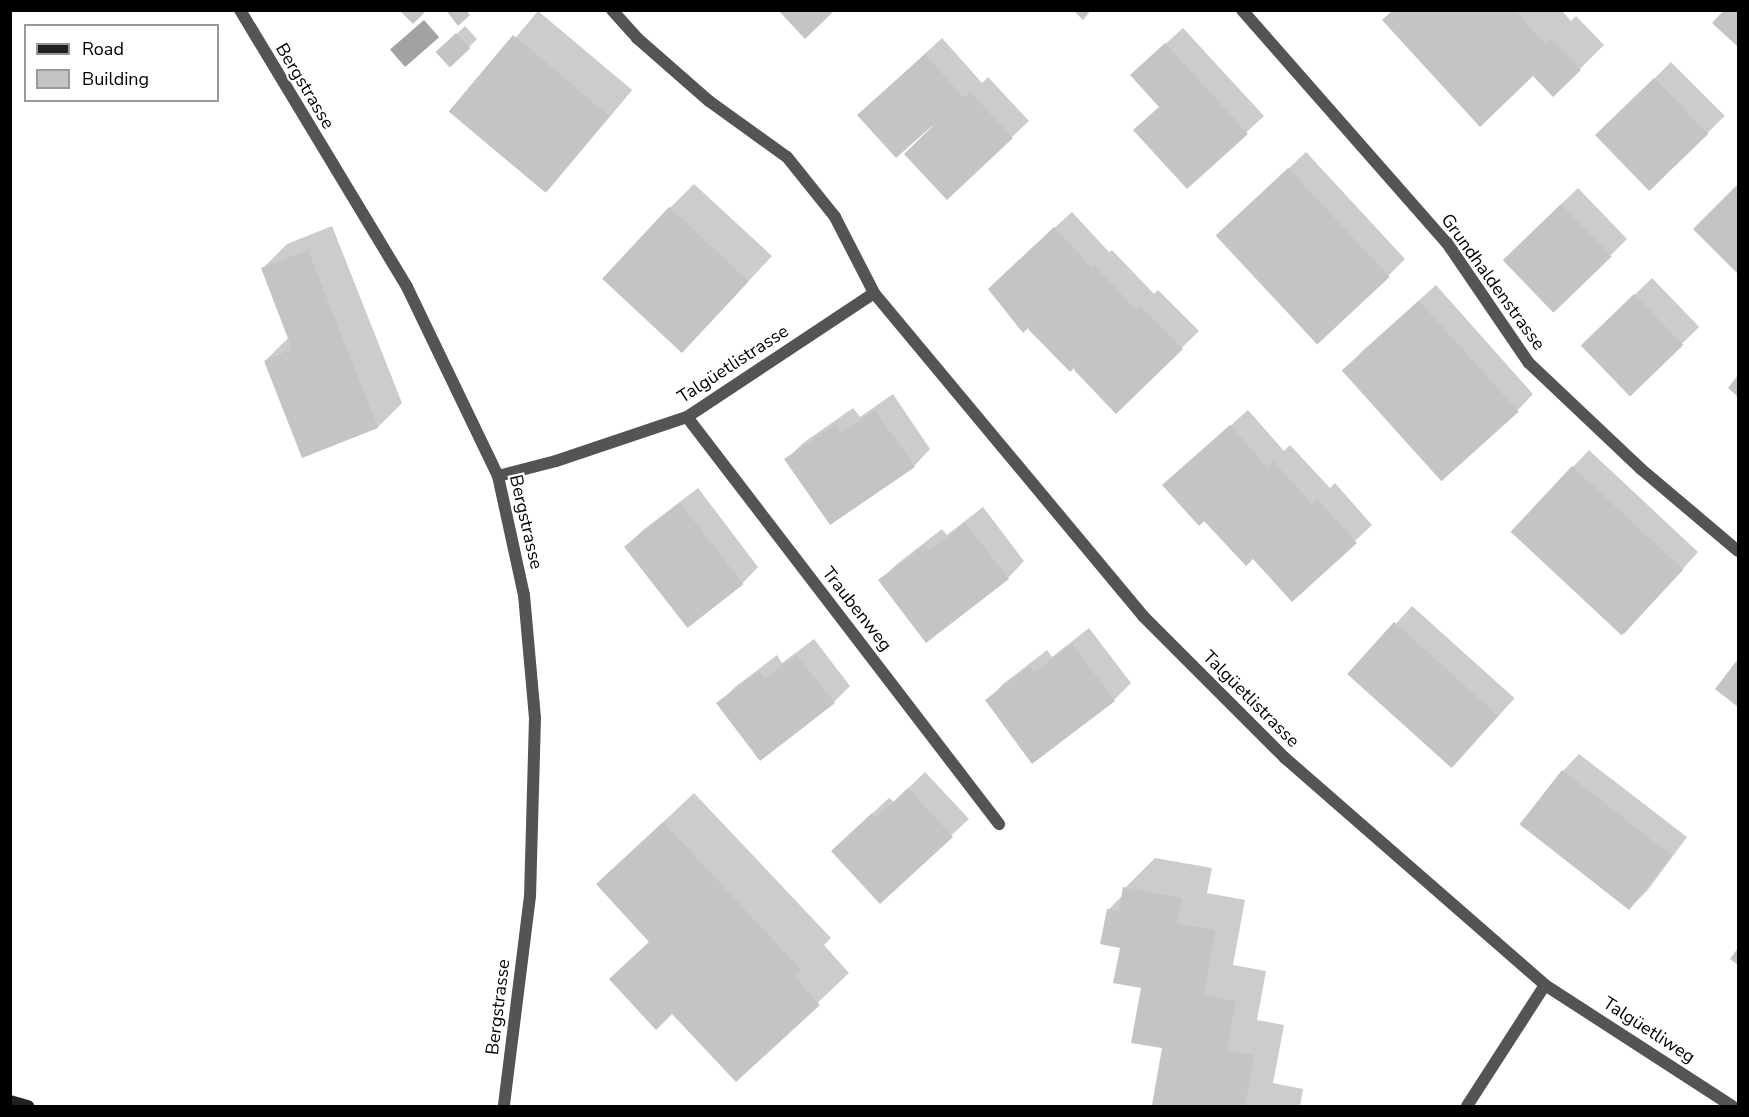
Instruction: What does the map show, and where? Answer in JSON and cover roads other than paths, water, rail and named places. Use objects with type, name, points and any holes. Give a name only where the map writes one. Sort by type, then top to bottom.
[{"type":"main road","points":[[10,1101],[28,1107]]},
{"type":"street","name":"Bergstrasse","points":[[240,10],[406,287],[498,476],[524,595],[535,718],[530,896],[504,1107]]},
{"type":"street","name":"Talgüetlistrasse","points":[[612,10],[637,38],[709,100],[787,157],[835,217],[874,293],[1143,616],[1285,758],[1545,985]]},
{"type":"street","name":"Grundhaldenstrasse","points":[[1242,10],[1447,243],[1529,363],[1641,469],[1738,551]]},
{"type":"street","name":"Talgüetlistrasse","points":[[498,476],[556,461],[687,417],[874,293]]},
{"type":"street","name":"Traubenweg","points":[[687,417],[999,824]]},
{"type":"street","points":[[1467,1107],[1545,985]]},
{"type":"street","name":"Talgüetliweg","points":[[1545,985],[1732,1107]]}]
